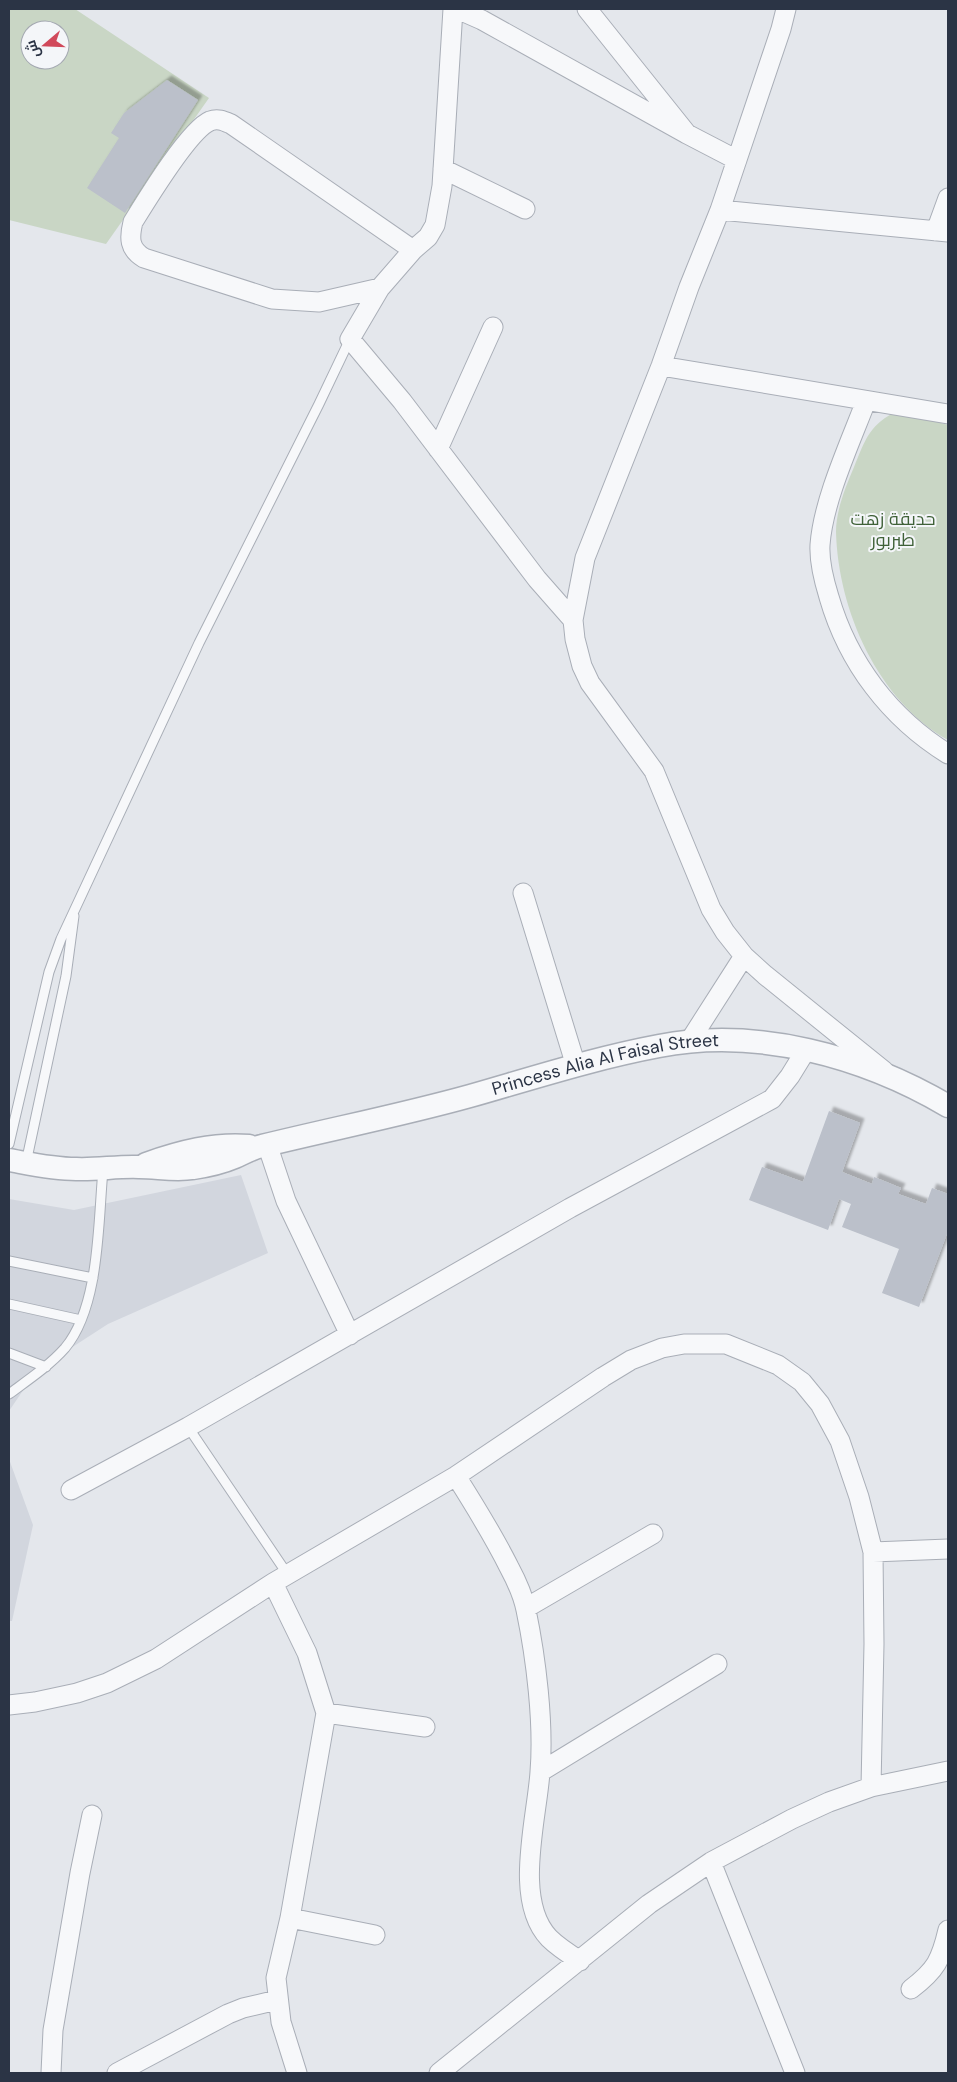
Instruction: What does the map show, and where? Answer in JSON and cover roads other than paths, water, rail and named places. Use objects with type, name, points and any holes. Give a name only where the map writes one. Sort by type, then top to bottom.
[{"type":"street","points":[[573,620],[537,579],[438,449],[350,339],[380,288],[413,250],[428,237],[435,225],[442,186],[455,9],[486,15],[687,134],[737,160]]},
{"type":"street","points":[[587,9],[687,134]]},
{"type":"street","points":[[786,9],[782,29],[720,210],[585,558],[573,620],[577,648],[590,683],[654,770],[711,909],[744,956],[892,1077]]},
{"type":"street","points":[[380,288],[319,302],[272,299],[144,258],[136,253],[132,246],[130,235],[133,222],[183,148],[202,126],[211,120],[220,119],[231,124],[413,250]]},
{"type":"street","points":[[443,169],[525,209]]},
{"type":"street","points":[[720,210],[942,231],[948,198]]},
{"type":"street","points":[[438,449],[493,328]]},
{"type":"street","points":[[661,366],[948,414]]},
{"type":"street","points":[[866,401],[827,508],[820,546],[822,572],[846,643],[865,675],[884,701],[913,730],[948,754]]},
{"type":"street","points":[[523,893],[576,1066]]},
{"type":"street","points":[[689,1042],[744,956]]},
{"type":"street","name":"Princess Alia Al Faisal Street","points":[[17,1162],[47,1168],[103,1169],[138,1166],[192,1168],[214,1165],[263,1145],[468,1096],[576,1066],[660,1046],[716,1040],[759,1042],[806,1050],[851,1062],[892,1077],[945,1101]]},
{"type":"street","points":[[71,1490],[188,1428],[570,1208],[772,1099],[790,1076],[806,1050]]},
{"type":"street","points":[[263,1145],[286,1201],[350,1335]]},
{"type":"street","points":[[9,1706],[76,1693],[107,1683],[156,1658],[281,1579],[456,1476],[631,1360],[662,1348],[684,1344],[726,1344],[778,1365],[802,1382],[820,1404],[840,1441],[859,1497],[873,1552],[874,1644],[871,1787]]},
{"type":"street","points":[[456,1476],[490,1529],[515,1579],[526,1608],[539,1713],[540,1772],[530,1864],[534,1910],[540,1926],[549,1938],[580,1961]]},
{"type":"street","points":[[526,1608],[653,1534]]},
{"type":"street","points":[[873,1552],[948,1549]]},
{"type":"street","points":[[281,1579],[326,1713],[290,1918],[276,1978],[281,2022],[297,2073]]},
{"type":"street","points":[[540,1772],[717,1664]]},
{"type":"street","points":[[326,1713],[425,1728]]},
{"type":"street","points":[[447,2071],[649,1904],[711,1862],[792,1819],[871,1787],[948,1771]]},
{"type":"street","points":[[51,2073],[53,2030],[92,1815]]},
{"type":"street","points":[[711,1862],[795,2073]]},
{"type":"street","points":[[290,1918],[375,1935]]},
{"type":"street","points":[[911,1989],[934,1969],[940,1960],[948,1930]]},
{"type":"street","points":[[117,2073],[228,2014],[277,2000]]},
{"type":"lane","points":[[9,1144],[49,972],[75,906],[150,751],[199,643],[315,413],[350,339]]},
{"type":"lane","points":[[17,1162],[66,976],[75,906]]},
{"type":"lane","points":[[9,1394],[46,1367],[66,1346],[81,1320],[92,1288],[103,1169]]},
{"type":"lane","points":[[9,1261],[93,1278]]},
{"type":"lane","points":[[9,1304],[81,1320]]},
{"type":"lane","points":[[9,1353],[46,1367]]},
{"type":"lane","points":[[188,1428],[281,1579]]},
{"type":"park label","name":"حديقة زهت طبربور","points":[[893,529]]}]
